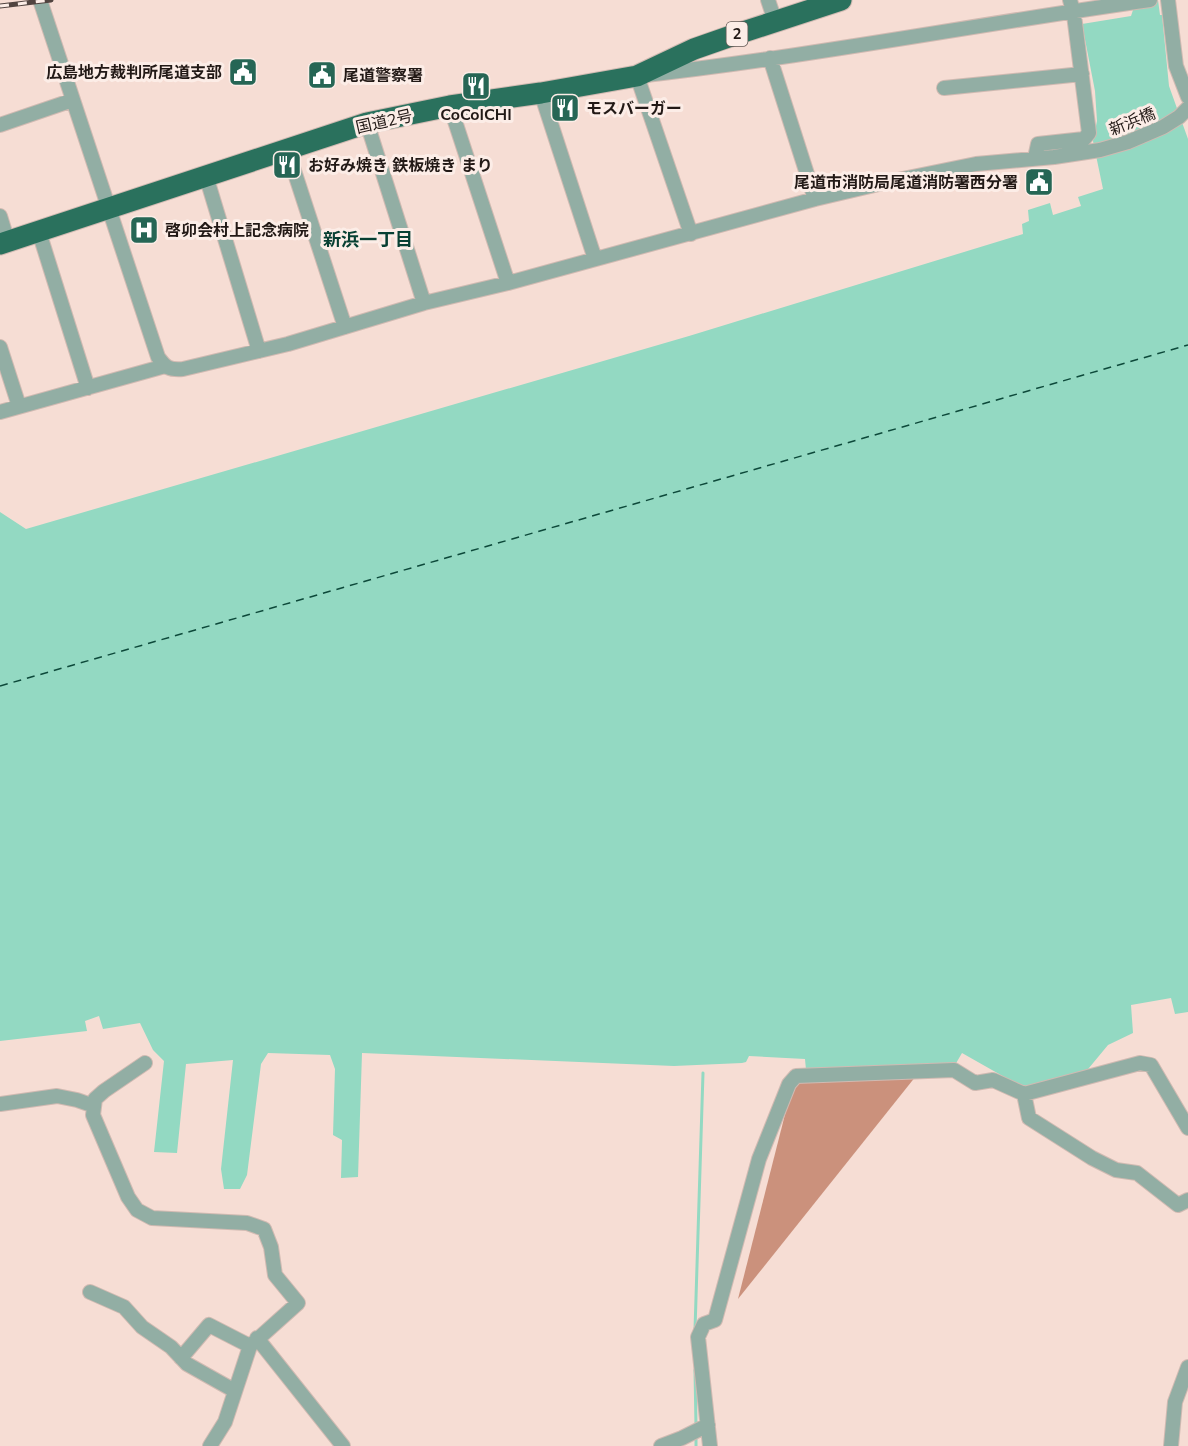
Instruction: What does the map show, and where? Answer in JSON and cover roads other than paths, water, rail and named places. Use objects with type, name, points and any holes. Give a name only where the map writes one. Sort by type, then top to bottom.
[{"type":"highway","name":"国道2号","points":[[4,243],[368,123],[450,106],[637,76],[687,52],[841,0]]},
{"type":"street","points":[[40,0],[158,357],[165,366]]},
{"type":"street","points":[[768,0],[775,21]]},
{"type":"street","points":[[691,234],[637,76],[958,30],[1071,5],[1132,3],[1150,0]]},
{"type":"street","points":[[1168,0],[1176,66],[1188,97]]},
{"type":"street","points":[[1035,158],[1038,144],[1084,139],[1089,133],[1083,74],[1071,5]]},
{"type":"street","points":[[770,58],[814,199]]},
{"type":"street","points":[[944,88],[1083,74]]},
{"type":"street","points":[[541,93],[595,259]]},
{"type":"street","points":[[0,125],[74,100]]},
{"type":"street","points":[[450,106],[508,283]]},
{"type":"street","name":"新浜橋","points":[[0,412],[165,366],[174,370],[183,369],[259,351],[424,303],[508,283],[814,199],[976,164],[1094,151],[1128,142],[1163,127],[1184,112]]},
{"type":"street","points":[[368,123],[424,303]]},
{"type":"street","points":[[287,149],[345,327]]},
{"type":"street","points":[[206,176],[259,351]]},
{"type":"street","points":[[0,216],[4,243]]},
{"type":"street","points":[[39,232],[88,388]]},
{"type":"street","points":[[0,347],[19,406]]},
{"type":"street","points":[[145,1063],[104,1090],[95,1099],[94,1106],[93,1115],[128,1197],[137,1210],[152,1218],[247,1223],[264,1229],[271,1246],[275,1275],[298,1303],[253,1342],[225,1422],[210,1446]]},
{"type":"street","points":[[710,1446],[698,1337],[704,1324],[715,1320],[759,1159],[789,1084],[796,1076],[954,1070],[975,1083],[993,1080],[1024,1094],[1140,1063],[1151,1065],[1188,1128]]},
{"type":"street","points":[[1024,1094],[1029,1118],[1092,1158],[1116,1170],[1137,1173],[1178,1205],[1188,1200]]},
{"type":"street","points":[[0,1104],[57,1096],[94,1106]]},
{"type":"street","points":[[90,1293],[124,1307],[142,1327],[171,1347],[187,1364],[235,1391]]},
{"type":"street","points":[[181,1358],[208,1325],[253,1342],[343,1446]]},
{"type":"street","points":[[1171,1446],[1175,1402],[1188,1367]]},
{"type":"street","points":[[661,1446],[708,1425]]},
{"type":"water","points":[[1133,0],[1158,0],[1160,15],[1162,15],[1169,86],[1188,139],[1188,1012],[1175,1014],[1171,998],[1131,1005],[1133,1033],[1108,1045],[1084,1074],[1022,1087],[962,1053],[955,1065],[806,1070],[805,1059],[749,1056],[746,1062],[742,1063],[674,1066],[362,1053],[358,1177],[341,1178],[342,1140],[333,1135],[335,1069],[330,1055],[268,1053],[261,1064],[247,1175],[240,1189],[224,1189],[221,1169],[233,1060],[186,1064],[177,1153],[154,1152],[164,1061],[153,1050],[140,1023],[103,1029],[99,1016],[85,1021],[87,1031],[0,1041],[0,512],[26,529],[689,336],[1023,234],[1022,224],[1029,221],[1028,210],[1050,203],[1053,215],[1081,206],[1078,197],[1103,189],[1093,141],[1097,121],[1095,91],[1082,24],[1131,16]]},
{"type":"waterway","points":[[695,1330],[703,1073]]},
{"type":"waterway","points":[[695,1370],[696,1426]]},
{"type":"waterway","points":[[696,1436],[696,1446]]},
{"type":"railway","points":[[0,6],[51,0]]},
{"type":"place","name":"広島地方裁判所尾道支部","points":[[243,72]]},
{"type":"place","name":"尾道警察署","points":[[322,75]]},
{"type":"place","name":"CoCoICHI","points":[[476,86]]},
{"type":"place","name":"モスバーガー","points":[[565,108]]},
{"type":"place","name":"お好み焼き 鉄板焼き まり","points":[[287,165]]},
{"type":"place","name":"尾道市消防局尾道消防署西分署","points":[[1039,182]]},
{"type":"place","name":"啓卯会村上記念病院","points":[[144,230]]},
{"type":"district","name":"新浜一丁目","points":[[368,240]]}]
